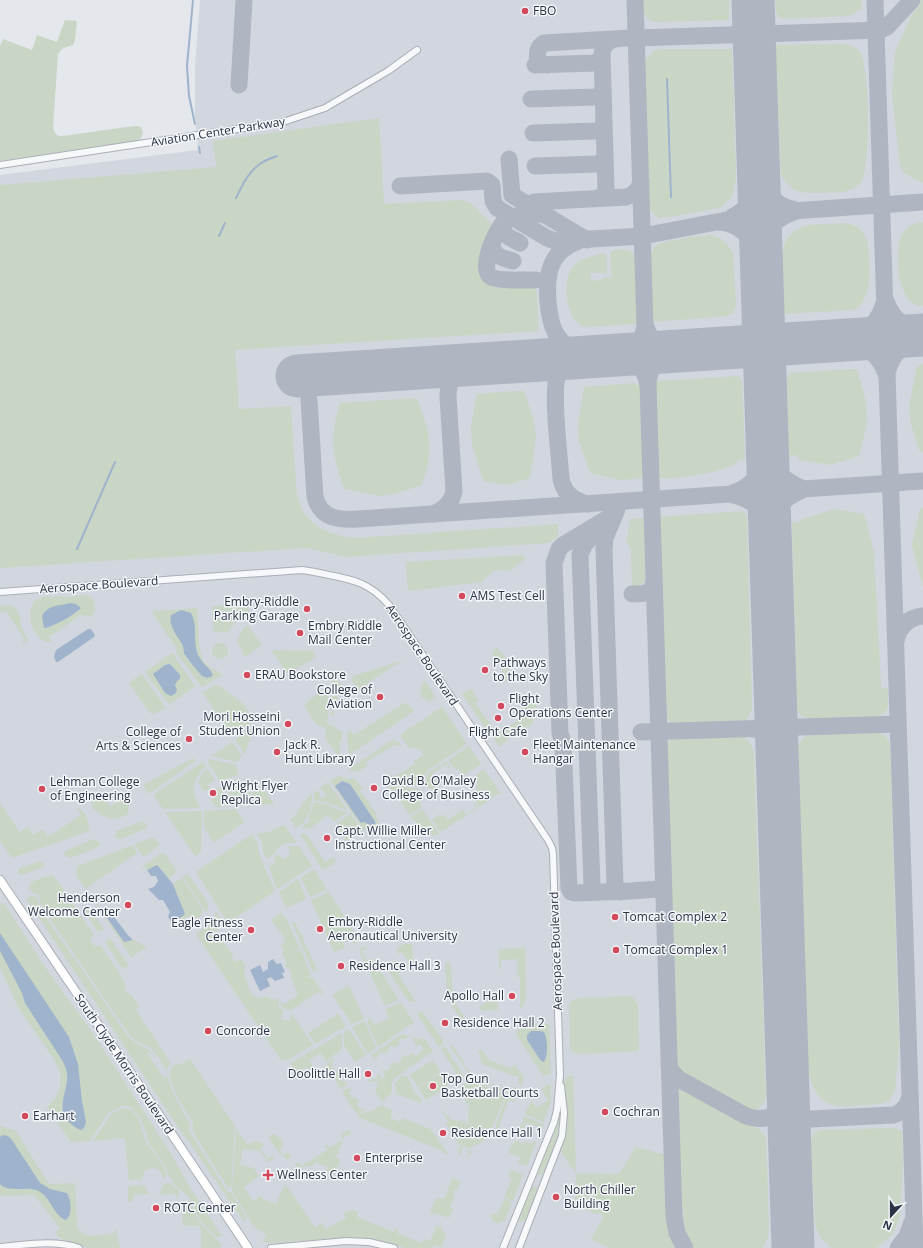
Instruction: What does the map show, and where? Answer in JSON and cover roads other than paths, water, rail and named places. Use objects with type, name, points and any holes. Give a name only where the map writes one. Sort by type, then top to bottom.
[{"type":"main road","name":"South Clyde Morris Boulevard","points":[[0,880],[139,1084],[248,1248]]},
{"type":"street","name":"Aviation Center Parkway","points":[[0,165],[283,122],[325,108],[388,71],[418,50]]},
{"type":"street","name":"Aerospace Boulevard","points":[[0,592],[302,570],[349,578],[372,588],[382,596],[552,848],[560,1075],[564,1102],[564,1125],[562,1136],[519,1248]]},
{"type":"street","name":"Aerospace Boulevard","points":[[504,1248],[554,1122],[557,1110],[560,1075]]},
{"type":"street","points":[[532,1178],[543,1184]]},
{"type":"street","points":[[271,1248],[346,1242],[369,1242],[394,1248]]},
{"type":"street","points":[[0,1247],[54,1243],[79,1248]]},
{"type":"water","points":[[70,603],[76,604],[81,608],[74,614],[52,626],[44,628],[42,617],[47,610]]},
{"type":"water","points":[[181,610],[191,613],[195,627],[195,642],[198,656],[212,672],[213,675],[211,677],[206,678],[202,676],[184,653],[183,645],[174,630],[170,619],[171,615]]},
{"type":"water","points":[[88,629],[91,629],[95,635],[94,637],[56,662],[54,657],[56,650]]},
{"type":"water","points":[[170,664],[180,675],[180,679],[175,685],[177,690],[176,693],[171,696],[165,693],[153,674],[165,665]]},
{"type":"water","points":[[342,781],[350,784],[376,823],[371,826],[364,822],[361,823],[335,786]]},
{"type":"water","points":[[157,865],[173,884],[185,914],[172,924],[168,916],[170,912],[163,900],[159,900],[148,889],[154,887],[158,881],[156,876],[151,876],[147,870]]},
{"type":"water","points":[[112,914],[133,940],[124,942],[107,918]]},
{"type":"water","points":[[0,933],[69,1037],[78,1064],[86,1122],[82,1130],[66,1120],[63,1104],[67,1078],[66,1068],[25,1003],[22,993],[0,951]]},
{"type":"water","points":[[273,959],[277,964],[281,963],[285,972],[282,973],[284,978],[275,981],[271,977],[267,979],[270,986],[260,991],[250,970],[260,965],[263,972],[268,969],[268,962]]},
{"type":"water","points":[[531,1031],[544,1032],[547,1043],[547,1052],[544,1062],[541,1061],[527,1040],[527,1035]]},
{"type":"water","points":[[3,1135],[8,1136],[12,1140],[40,1183],[50,1189],[67,1193],[70,1199],[71,1207],[70,1214],[66,1220],[58,1214],[45,1196],[36,1190],[12,1189],[3,1187],[0,1184],[0,1137]]},
{"type":"waterway","points":[[193,0],[187,66],[189,96],[195,124]]},
{"type":"waterway","points":[[667,79],[671,197]]},
{"type":"waterway","points":[[199,147],[200,153]]},
{"type":"waterway","points":[[236,198],[252,171],[268,159],[277,156]]},
{"type":"waterway","points":[[219,236],[225,223]]},
{"type":"waterway","points":[[77,549],[115,462]]},
{"type":"place","name":"FBO","points":[[525,11]]},
{"type":"place","name":"AMS Test Cell","points":[[462,596]]},
{"type":"place","name":"Embry-Riddle Parking Garage","points":[[307,609]]},
{"type":"place","name":"Embry Riddle Mail Center","points":[[300,633]]},
{"type":"place","name":"Pathways to the Sky","points":[[485,670]]},
{"type":"place","name":"ERAU Bookstore","points":[[247,675]]},
{"type":"place","name":"College of Aviation","points":[[380,697]]},
{"type":"place","name":"Flight Operations Center","points":[[501,706]]},
{"type":"place","name":"Flight Cafe","points":[[498,718]]},
{"type":"place","name":"Mori Hosseini Student Union","points":[[288,724]]},
{"type":"place","name":"College of Arts & Sciences","points":[[189,739]]},
{"type":"place","name":"Jack R. Hunt Library","points":[[277,752]]},
{"type":"place","name":"Fleet Maintenance Hangar","points":[[525,752]]},
{"type":"place","name":"David B. O'Maley College of Business","points":[[374,788]]},
{"type":"place","name":"Lehman College of Engineering","points":[[42,789]]},
{"type":"place","name":"Wright Flyer Replica","points":[[213,793]]},
{"type":"place","name":"Capt. Willie Miller Instructional Center","points":[[327,838]]},
{"type":"place","name":"Henderson Welcome Center","points":[[128,905]]},
{"type":"place","name":"Tomcat Complex 2","points":[[615,917]]},
{"type":"place","name":"Embry-Riddle Aeronautical University","points":[[320,929]]},
{"type":"place","name":"Eagle Fitness Center","points":[[251,930]]},
{"type":"place","name":"Tomcat Complex 1","points":[[616,950]]},
{"type":"place","name":"Residence Hall 3","points":[[341,966]]},
{"type":"place","name":"Apollo Hall","points":[[512,996]]},
{"type":"place","name":"Residence Hall 2","points":[[445,1023]]},
{"type":"place","name":"Concorde","points":[[208,1031]]},
{"type":"place","name":"Doolittle Hall","points":[[368,1074]]},
{"type":"place","name":"Top Gun Basketball Courts","points":[[433,1086]]},
{"type":"place","name":"Cochran","points":[[605,1112]]},
{"type":"place","name":"Earhart","points":[[25,1116]]},
{"type":"place","name":"Residence Hall 1","points":[[443,1133]]},
{"type":"place","name":"Enterprise","points":[[357,1158]]},
{"type":"place","name":"Wellness Center","points":[[268,1175]]},
{"type":"place","name":"North Chiller Building","points":[[556,1197]]},
{"type":"place","name":"ROTC Center","points":[[156,1208]]}]
